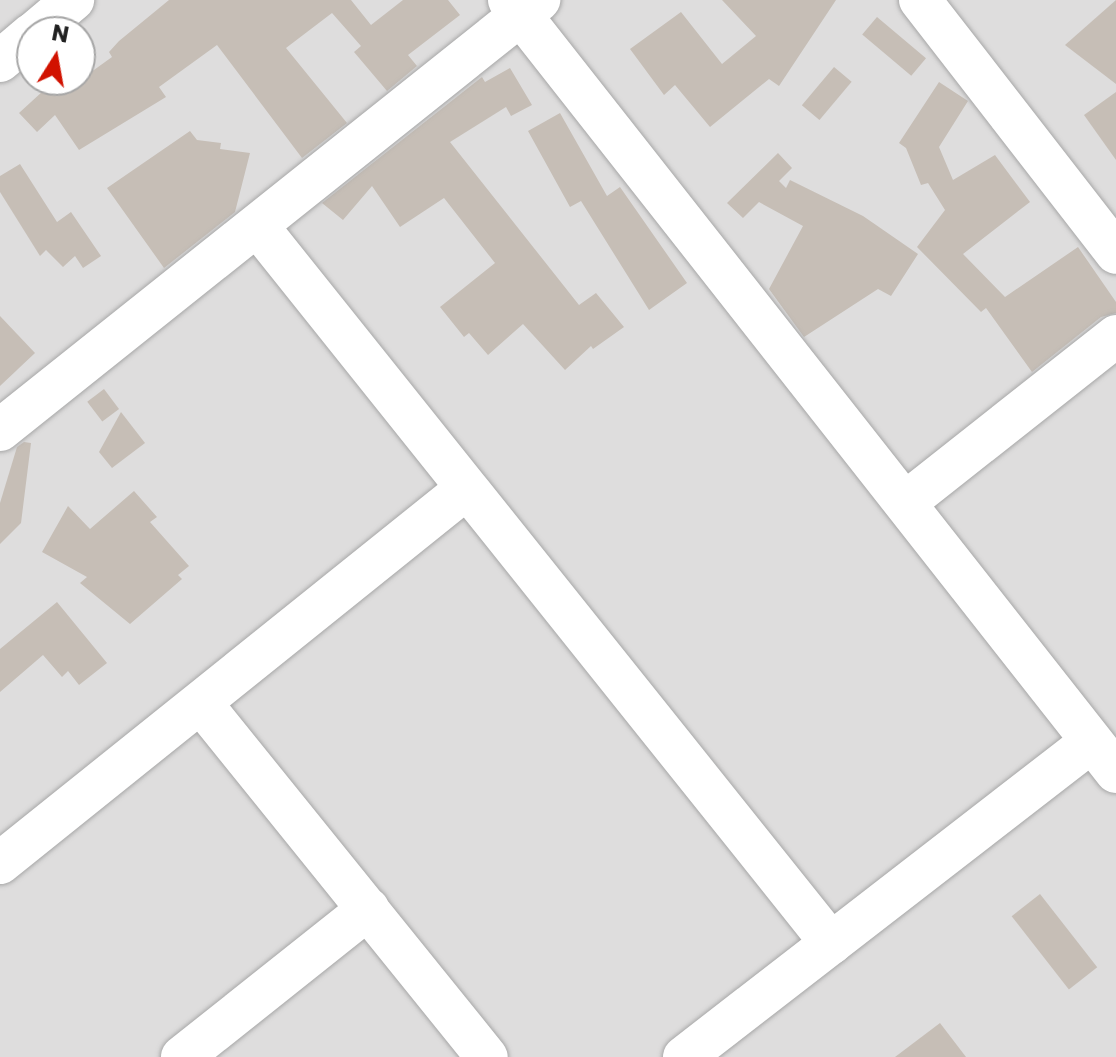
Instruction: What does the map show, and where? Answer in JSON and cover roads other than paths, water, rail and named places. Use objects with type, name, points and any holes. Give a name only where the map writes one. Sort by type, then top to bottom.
[{"type":"street","points":[[54,16],[73,0]]},
{"type":"street","points":[[920,0],[1116,253]]},
{"type":"street","points":[[0,430],[259,228],[523,5],[1104,757],[831,943],[684,1057]]},
{"type":"street","points":[[0,61],[16,47]]},
{"type":"street","points":[[259,228],[831,943]]},
{"type":"street","points":[[906,502],[1116,336]]},
{"type":"street","points":[[0,863],[466,489]]},
{"type":"street","points":[[201,703],[487,1057]]},
{"type":"street","points":[[182,1057],[368,909]]}]
